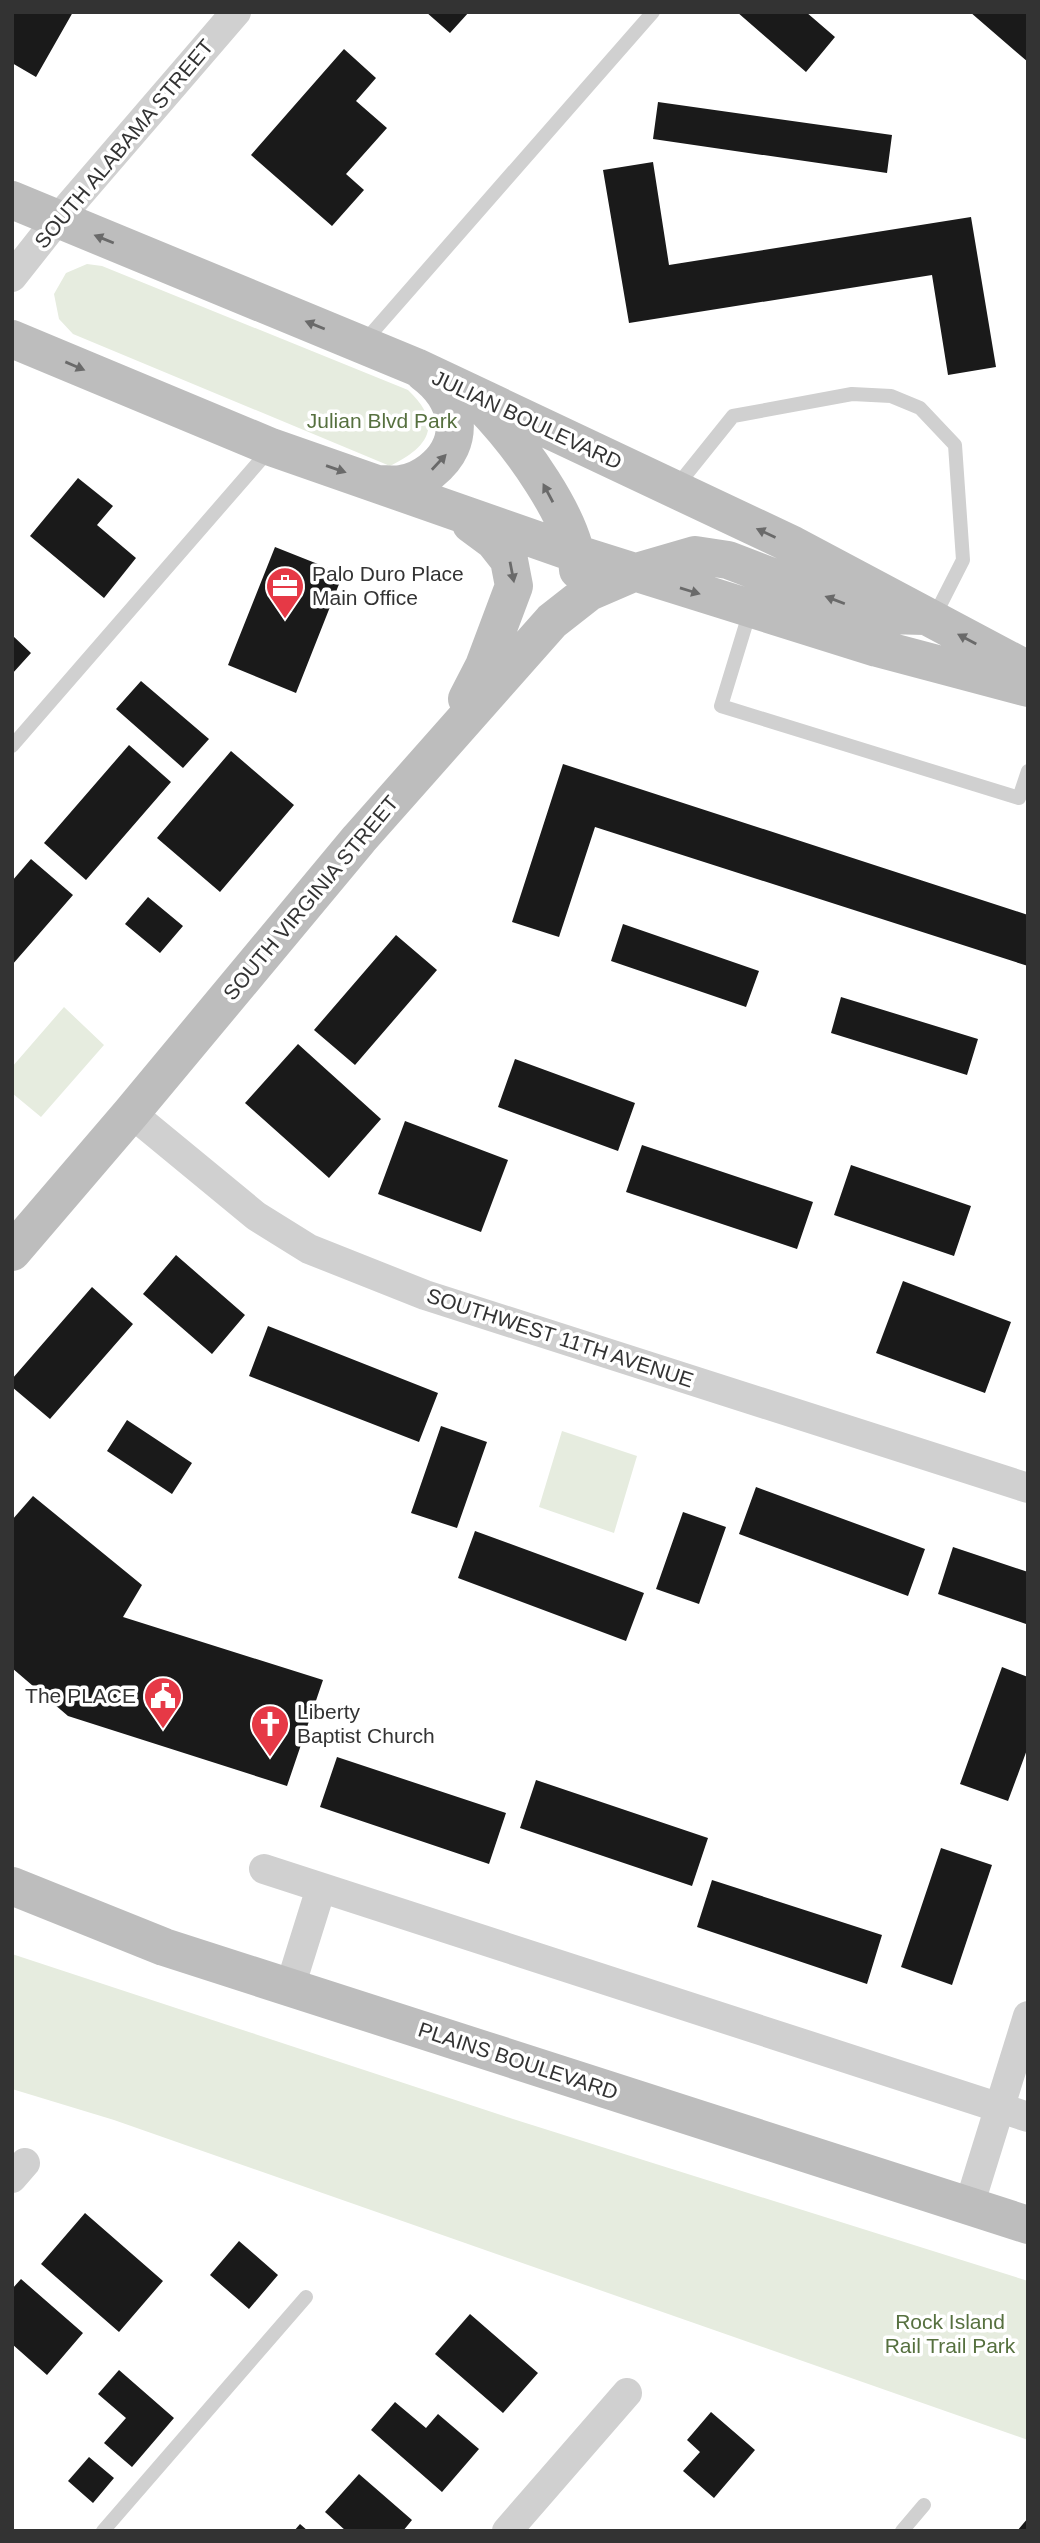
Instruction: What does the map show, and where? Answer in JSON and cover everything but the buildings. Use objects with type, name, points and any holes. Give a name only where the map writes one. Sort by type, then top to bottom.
[{"type":"street","name":"SOUTH ALABAMA STREET","points":[[12,277],[57,220],[236,12]]},
{"type":"street","name":"JULIAN BOULEVARD","points":[[12,200],[416,367],[793,545],[1028,670]]},
{"type":"street","points":[[12,340],[271,447],[577,554],[877,648],[1028,688]]},
{"type":"street","points":[[379,484],[402,484],[424,477],[442,463],[451,448],[456,431],[448,397],[438,383],[416,367]]},
{"type":"street","points":[[457,386],[491,414],[533,466],[570,535],[577,554],[578,571],[574,589],[552,621]]},
{"type":"street","points":[[430,758],[466,701],[484,666],[514,586],[509,560],[494,541],[449,509]]},
{"type":"street","name":"SOUTH VIRGINIA STREET","points":[[12,1252],[359,839],[552,621],[589,593],[633,573],[695,555],[728,559],[851,607],[886,615],[929,618]]},
{"type":"street","name":"SOUTHWEST 11TH AVENUE","points":[[131,1113],[256,1216],[309,1250],[425,1295],[1028,1488]]},
{"type":"street","points":[[264,1869],[1028,2117]]},
{"type":"street","name":"PLAINS BOULEVARD","points":[[17,1886],[164,1947],[1028,2225]]},
{"type":"street","points":[[290,1987],[321,1888]]},
{"type":"street","points":[[969,2206],[1028,2016]]},
{"type":"street","points":[[507,2531],[626,2393]]},
{"type":"lane","points":[[363,344],[653,12]]},
{"type":"lane","points":[[674,489],[733,416],[852,394],[891,396],[920,408],[955,445],[963,560],[929,618]]},
{"type":"lane","points":[[12,746],[271,447]]},
{"type":"lane","points":[[751,610],[720,706],[1019,798],[1028,772]]},
{"type":"lane","points":[[103,2531],[306,2297]]},
{"type":"lane","points":[[902,2531],[924,2505]]},
{"type":"green space","name":"Julian Blvd Park","points":[[87,264],[102,266],[408,390],[426,414],[427,434],[414,451],[390,466],[73,334],[59,319],[54,294],[66,273]]},
{"type":"green space","points":[[64,1007],[104,1045],[41,1117],[12,1093],[12,1067]]},
{"type":"green space","points":[[562,1431],[637,1456],[614,1533],[539,1507]]},
{"type":"green space","name":"Rock Island Rail Trail Park","points":[[12,1954],[513,2119],[1028,2281],[1028,2440],[114,2120],[12,2089]]},
{"type":"place","name":"Palo Duro Place Main Office","points":[[285,620]]},
{"type":"place","name":"The PLACE","points":[[163,1730]]},
{"type":"place","name":"Liberty Baptist Church","points":[[270,1758]]}]
